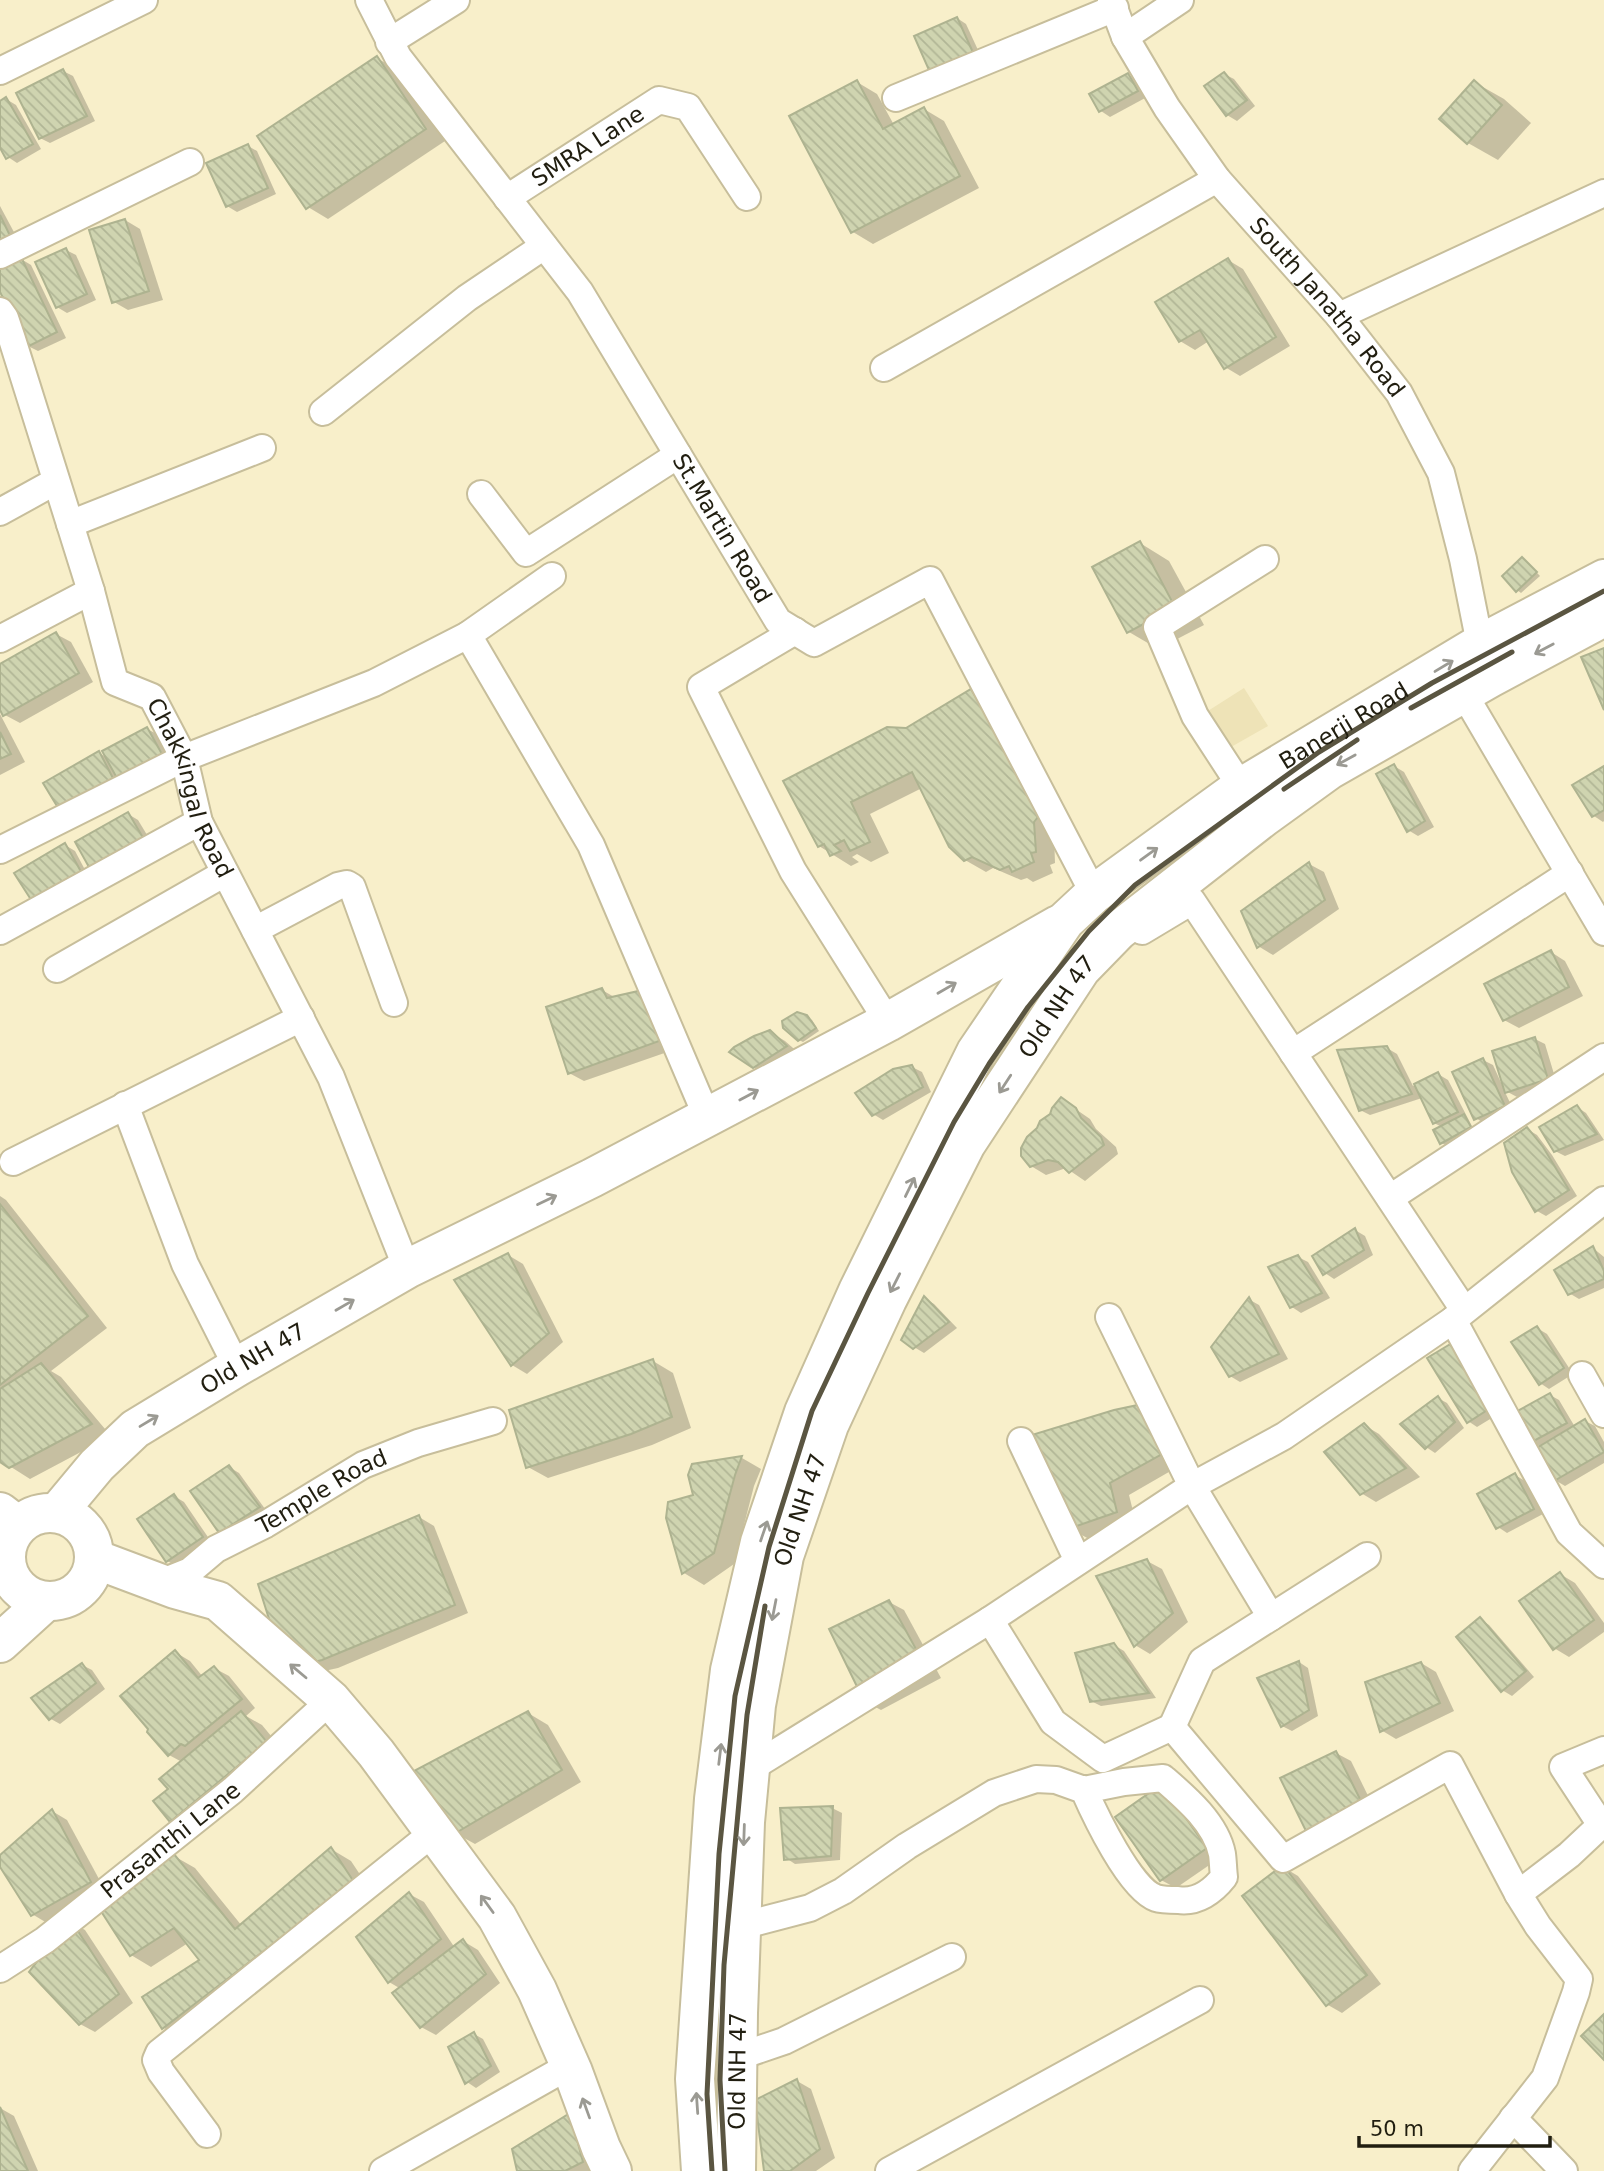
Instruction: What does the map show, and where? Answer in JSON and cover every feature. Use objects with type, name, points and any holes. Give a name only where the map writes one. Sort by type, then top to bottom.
[{"type":"main road","name":"Banerji Road","points":[[1094,894],[1240,788],[1480,644],[1604,579]]},
{"type":"main road","name":"Banerji Road","points":[[1118,931],[1329,770],[1604,617]]},
{"type":"main road","name":"Old NH 47","points":[[701,2171],[695,2079],[711,1826],[730,1670],[760,1542],[804,1412],[870,1267],[976,1052],[1065,921],[1094,894]]},
{"type":"main road","name":"Old NH 47","points":[[57,1513],[97,1465],[135,1429],[237,1367],[407,1269],[592,1178],[888,1022],[1065,921]]},
{"type":"main road","name":"Old NH 47","points":[[736,2171],[745,1822],[756,1705],[785,1556],[829,1425],[887,1300],[967,1144],[1081,969],[1118,931]]},
{"type":"main road","points":[[0,1643],[44,1603],[73,1597],[89,1581],[95,1559],[91,1538],[77,1521],[57,1513],[36,1514],[6,1535],[7,1574],[22,1593],[44,1603]]},
{"type":"main road","points":[[95,1559],[218,1601],[331,1700],[376,1753],[497,1917],[537,1990],[612,2171]]},
{"type":"street","points":[[0,71],[144,0]]},
{"type":"street","name":"St.Martin Road","points":[[369,0],[398,57],[580,292],[778,621],[795,631]]},
{"type":"street","points":[[389,42],[456,0]]},
{"type":"street","points":[[1125,37],[1180,0]]},
{"type":"street","points":[[896,98],[1113,4]]},
{"type":"street","name":"South Janatha Road","points":[[1113,4],[1125,37],[1167,108],[1216,179],[1339,316],[1399,393],[1441,473],[1463,559],[1480,644]]},
{"type":"street","name":"SMRA Lane","points":[[507,198],[659,100],[688,107],[747,197]]},
{"type":"street","points":[[0,255],[190,162]]},
{"type":"street","points":[[884,368],[1216,179]]},
{"type":"street","points":[[1339,316],[1604,193]]},
{"type":"street","points":[[323,412],[467,298],[544,246]]},
{"type":"street","name":"Chakkingal Road","points":[[0,311],[5,318],[6,342],[56,481],[91,591],[115,682],[152,697],[184,758],[199,822],[331,1077],[407,1269]]},
{"type":"street","points":[[70,524],[262,448]]},
{"type":"street","points":[[481,494],[526,553],[678,455]]},
{"type":"street","points":[[0,512],[56,481]]},
{"type":"street","points":[[1264,817],[1240,788],[1195,716],[1157,627],[1265,559]]},
{"type":"street","points":[[0,850],[184,758],[374,683],[468,635],[552,576]]},
{"type":"street","points":[[888,1022],[793,871],[701,687],[795,631],[814,643],[930,580],[1094,894]]},
{"type":"street","points":[[0,639],[91,591]]},
{"type":"street","points":[[468,635],[591,845],[707,1117]]},
{"type":"street","points":[[1464,694],[1604,932]]},
{"type":"street","points":[[0,931],[199,822]]},
{"type":"street","points":[[57,969],[225,873]]},
{"type":"street","points":[[1293,1053],[1570,873]]},
{"type":"street","points":[[255,930],[338,886],[347,884],[352,887],[394,1003]]},
{"type":"street","points":[[1081,969],[1192,901],[1390,1198],[1459,1315],[1569,1533],[1604,1565]]},
{"type":"street","points":[[13,1162],[301,1018]]},
{"type":"street","points":[[1390,1198],[1604,1057]]},
{"type":"street","points":[[125,1105],[185,1264],[237,1367]]},
{"type":"street","points":[[751,1768],[990,1620],[1192,1486],[1284,1436],[1459,1315],[1604,1200]]},
{"type":"street","points":[[1109,1317],[1192,1486],[1271,1617]]},
{"type":"street","points":[[1582,1376],[1604,1414]]},
{"type":"street","name":"Temple Road","points":[[160,1583],[190,1571],[216,1549],[266,1524],[363,1465],[418,1443],[493,1421]]},
{"type":"street","points":[[1021,1441],[1078,1561]]},
{"type":"street","points":[[990,1620],[1053,1722],[1103,1759],[1172,1727],[1202,1661],[1367,1556]]},
{"type":"street","name":"Prasanthi Lane","points":[[0,1969],[45,1940],[233,1790],[331,1700]]},
{"type":"street","points":[[1172,1727],[1283,1859],[1450,1765],[1518,1894],[1538,1926],[1579,1979],[1545,2078],[1472,2171]]},
{"type":"street","points":[[1518,1894],[1569,1855],[1601,1825],[1563,1767],[1604,1750]]},
{"type":"street","points":[[741,1926],[810,1908],[844,1891],[907,1846],[994,1793],[1037,1779],[1056,1780],[1084,1790],[1163,1778],[1188,1800],[1210,1828],[1222,1851],[1224,1877],[1215,1888],[1189,1902],[1154,1898],[1133,1877],[1119,1857],[1084,1790]]},
{"type":"street","points":[[207,2134],[161,2072],[156,2060],[159,2053],[434,1832]]},
{"type":"street","points":[[737,2057],[785,2041],[952,1957]]},
{"type":"street","points":[[889,2171],[1200,2000]]},
{"type":"street","points":[[383,2171],[569,2066]]},
{"type":"street","points":[[1513,2118],[1564,2171]]},
{"type":"shaded area","points":[[1244,688],[1268,726],[1224,751],[1200,716]]},
{"type":"building","points":[[957,17],[975,57],[932,77],[914,36]]},
{"type":"building","points":[[377,56],[426,129],[306,209],[257,136]]},
{"type":"building","points":[[63,69],[87,116],[39,139],[16,93]]},
{"type":"building","points":[[1224,72],[1247,100],[1226,116],[1204,86]]},
{"type":"building","points":[[1128,73],[1138,91],[1099,112],[1089,94]]},
{"type":"building","points":[[857,80],[883,129],[924,107],[960,176],[851,233],[789,116]]},
{"type":"building","points":[[1474,80],[1502,105],[1467,144],[1439,119]]},
{"type":"building","points":[[6,97],[33,144],[6,159],[0,148],[0,101]]},
{"type":"building","points":[[248,144],[268,188],[226,207],[206,163]]},
{"type":"building","points":[[0,215],[14,244],[0,251]]},
{"type":"building","points":[[125,219],[149,291],[112,303],[89,230]]},
{"type":"building","points":[[66,248],[87,294],[56,308],[35,262]]},
{"type":"building","points":[[21,257],[57,332],[27,347],[0,292],[0,267]]},
{"type":"building","points":[[1228,258],[1276,337],[1224,369],[1200,330],[1179,342],[1155,302]]},
{"type":"building","points":[[1140,541],[1175,607],[1127,633],[1092,567]]},
{"type":"building","points":[[1522,557],[1537,572],[1516,592],[1502,576]]},
{"type":"building","points":[[56,632],[79,673],[3,716],[0,710],[0,664]]},
{"type":"building","points":[[1604,648],[1604,710],[1581,657]]},
{"type":"building","points":[[971,689],[1042,812],[1034,822],[1036,852],[1031,853],[1034,862],[1012,872],[1009,866],[1000,870],[972,857],[964,861],[949,847],[912,772],[851,802],[870,842],[850,851],[844,840],[834,845],[841,851],[830,856],[824,844],[818,847],[783,781],[887,727],[906,728]]},
{"type":"building","points":[[147,727],[163,756],[118,780],[102,751]]},
{"type":"building","points":[[0,732],[11,754],[0,759]]},
{"type":"building","points":[[99,751],[117,786],[63,816],[43,783]]},
{"type":"building","points":[[1394,764],[1425,821],[1407,832],[1376,774]]},
{"type":"building","points":[[1604,766],[1604,810],[1592,817],[1572,785]]},
{"type":"building","points":[[128,812],[149,848],[95,878],[75,842]]},
{"type":"building","points":[[65,843],[84,877],[35,906],[14,873]]},
{"type":"building","points":[[1309,862],[1325,900],[1257,948],[1241,911]]},
{"type":"building","points":[[1551,950],[1569,987],[1503,1021],[1484,984]]},
{"type":"building","points":[[602,988],[607,998],[643,990],[662,1040],[568,1074],[546,1007]]},
{"type":"building","points":[[797,1012],[807,1015],[816,1028],[798,1041],[783,1028],[782,1021]]},
{"type":"building","points":[[770,1030],[787,1046],[753,1068],[729,1052],[754,1036]]},
{"type":"building","points":[[1535,1037],[1548,1079],[1505,1093],[1492,1051]]},
{"type":"building","points":[[1387,1046],[1412,1094],[1359,1111],[1337,1050]]},
{"type":"building","points":[[1483,1058],[1505,1106],[1474,1120],[1452,1072]]},
{"type":"building","points":[[912,1065],[923,1087],[872,1116],[855,1093],[893,1069]]},
{"type":"building","points":[[1438,1072],[1458,1112],[1433,1124],[1414,1084]]},
{"type":"building","points":[[1061,1097],[1076,1108],[1081,1118],[1101,1137],[1104,1145],[1069,1173],[1058,1162],[1048,1160],[1030,1167],[1021,1156],[1021,1148]]},
{"type":"building","points":[[1577,1105],[1597,1134],[1554,1152],[1539,1127]]},
{"type":"building","points":[[1464,1114],[1471,1127],[1440,1144],[1433,1130]]},
{"type":"building","points":[[1527,1127],[1543,1147],[1569,1190],[1535,1212],[1512,1172],[1504,1143]]},
{"type":"building","points":[[0,1204],[88,1316],[0,1385]]},
{"type":"building","points":[[1355,1228],[1364,1250],[1323,1275],[1312,1256]]},
{"type":"building","points":[[1593,1246],[1604,1271],[1604,1279],[1568,1295],[1554,1270]]},
{"type":"building","points":[[508,1253],[549,1333],[511,1366],[454,1280]]},
{"type":"building","points":[[1298,1255],[1322,1293],[1290,1308],[1268,1267]]},
{"type":"building","points":[[924,1296],[949,1322],[913,1349],[901,1340]]},
{"type":"building","points":[[1249,1297],[1279,1354],[1229,1377],[1211,1347]]},
{"type":"building","points":[[1537,1326],[1564,1368],[1539,1385],[1511,1342]]},
{"type":"building","points":[[1452,1343],[1492,1407],[1467,1423],[1427,1358]]},
{"type":"building","points":[[653,1359],[672,1417],[631,1434],[526,1468],[509,1410]]},
{"type":"building","points":[[41,1363],[92,1424],[9,1468],[0,1462],[0,1389]]},
{"type":"building","points":[[1550,1393],[1567,1423],[1530,1443],[1514,1413]]},
{"type":"building","points":[[1438,1396],[1455,1422],[1425,1449],[1400,1424]]},
{"type":"building","points":[[1138,1405],[1162,1454],[1110,1483],[1117,1512],[1068,1529],[1025,1437]]},
{"type":"building","points":[[1585,1419],[1604,1452],[1554,1481],[1535,1449]]},
{"type":"building","points":[[1364,1423],[1406,1468],[1360,1495],[1324,1452]]},
{"type":"building","points":[[742,1456],[714,1553],[682,1574],[666,1518],[668,1502],[693,1495],[688,1475],[692,1464]]},
{"type":"building","points":[[229,1465],[260,1507],[219,1533],[190,1491]]},
{"type":"building","points":[[1515,1473],[1534,1509],[1496,1529],[1477,1494]]},
{"type":"building","points":[[174,1494],[203,1537],[166,1562],[137,1519]]},
{"type":"building","points":[[419,1515],[455,1605],[307,1664],[275,1638],[258,1584]]},
{"type":"building","points":[[1147,1559],[1173,1613],[1134,1647],[1096,1576]]},
{"type":"building","points":[[1560,1572],[1594,1620],[1553,1650],[1519,1601]]},
{"type":"building","points":[[889,1600],[927,1669],[865,1703],[829,1629]]},
{"type":"building","points":[[1480,1617],[1526,1671],[1501,1692],[1456,1637]]},
{"type":"building","points":[[1114,1643],[1149,1693],[1090,1702],[1075,1653]]},
{"type":"building","points":[[175,1650],[198,1678],[214,1666],[242,1699],[185,1746],[181,1744],[168,1756],[120,1696]]},
{"type":"building","points":[[1299,1661],[1309,1710],[1281,1727],[1257,1678]]},
{"type":"building","points":[[1421,1662],[1440,1703],[1380,1732],[1365,1682]]},
{"type":"building","points":[[82,1663],[96,1683],[49,1720],[31,1698]]},
{"type":"building","points":[[241,1711],[267,1742],[170,1822],[153,1801],[168,1789],[159,1779]]},
{"type":"building","points":[[528,1711],[562,1770],[454,1834],[410,1773]]},
{"type":"building","points":[[1336,1751],[1362,1803],[1306,1831],[1280,1778]]},
{"type":"building","points":[[1162,1784],[1207,1848],[1160,1881],[1115,1817]]},
{"type":"building","points":[[833,1806],[831,1856],[784,1860],[780,1808]]},
{"type":"building","points":[[52,1809],[91,1882],[31,1916],[0,1867],[0,1855]]},
{"type":"building","points":[[331,1847],[354,1882],[162,2029],[142,1997],[199,1960],[174,1928],[130,1956],[97,1905],[174,1854],[235,1929]]},
{"type":"building","points":[[1283,1865],[1367,1975],[1326,2006],[1242,1896]]},
{"type":"building","points":[[409,1892],[441,1939],[388,1983],[356,1937]]},
{"type":"building","points":[[70,1919],[119,1994],[79,2025],[29,1972]]},
{"type":"building","points":[[463,1939],[486,1974],[420,2028],[392,1993]]},
{"type":"building","points":[[1604,2014],[1604,2060],[1581,2036]]},
{"type":"building","points":[[474,2032],[491,2066],[465,2084],[448,2047]]},
{"type":"building","points":[[797,2079],[820,2149],[790,2171],[764,2171],[755,2100]]},
{"type":"building","points":[[0,2107],[28,2171],[0,2171]]},
{"type":"building","points":[[570,2113],[583,2162],[565,2171],[517,2171],[512,2149]]},
{"type":"railway","points":[[712,2171],[707,2094],[719,1854],[735,1696],[769,1547],[812,1411],[954,1122],[1028,1007],[1089,931],[1135,885],[1319,752],[1432,683],[1604,591]]},
{"type":"railway","points":[[1411,708],[1512,652]]},
{"type":"railway","points":[[1284,789],[1357,740]]},
{"type":"railway","points":[[725,2171],[720,2080],[724,1965],[747,1715],[765,1606]]}]
